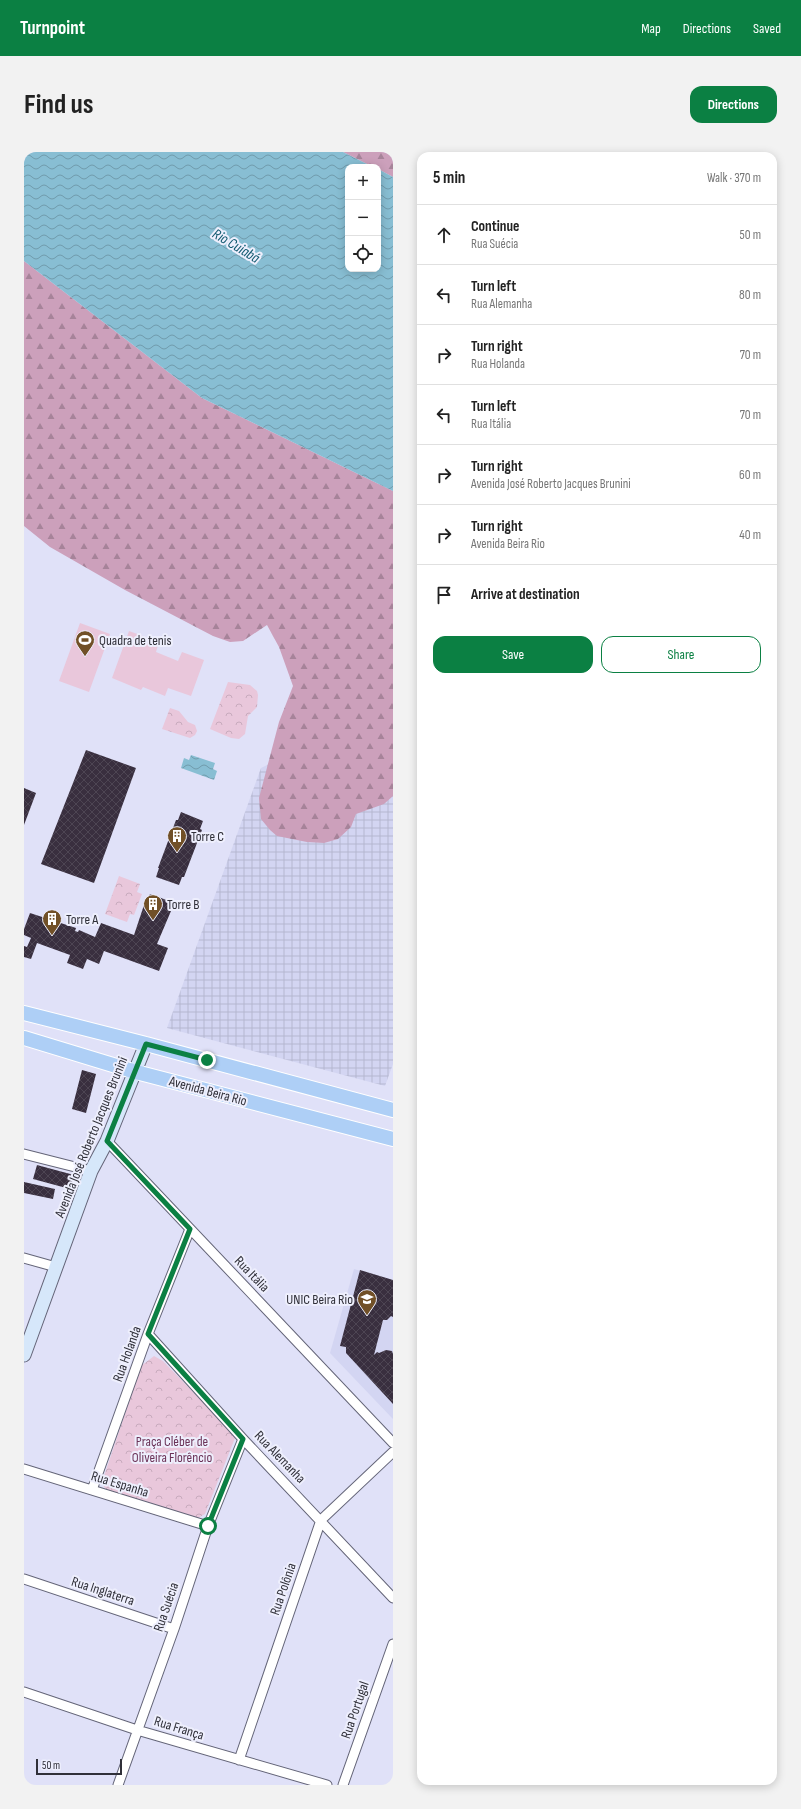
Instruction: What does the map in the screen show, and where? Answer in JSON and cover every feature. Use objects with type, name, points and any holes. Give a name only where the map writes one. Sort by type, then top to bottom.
[{"type":"main road","name":"Avenida Beira Rio","points":[[24,1013],[393,1110]]},
{"type":"main road","name":"Avenida Beira Rio","points":[[24,1038],[136,1072],[393,1139]]},
{"type":"main road","name":"Avenida José Roberto Jacques Brunini","points":[[24,1355],[91,1171],[107,1141],[146,1044]]},
{"type":"street","name":"Rua Itália","points":[[107,1141],[393,1443]]},
{"type":"street","points":[[24,1154],[91,1171]]},
{"type":"street","name":"Rua Holanda","points":[[92,1490],[148,1334],[190,1229]]},
{"type":"street","points":[[24,1258],[56,1267]]},
{"type":"street","name":"Rua Alemanha","points":[[148,1334],[243,1439],[393,1598]]},
{"type":"street","name":"Rua Suécia","points":[[118,1785],[174,1629],[208,1526],[243,1439]]},
{"type":"street","name":"Rua Polônia","points":[[239,1760],[321,1520],[393,1452]]},
{"type":"street","name":"Rua Espanha","points":[[24,1469],[208,1526]]},
{"type":"street","name":"Rua Inglaterra","points":[[24,1579],[174,1629]]},
{"type":"street","name":"Rua Portugal","points":[[343,1785],[393,1644]]},
{"type":"street","name":"Rua França","points":[[24,1692],[137,1730],[327,1785]]},
{"type":"shaded area","points":[[340,729],[393,764],[393,1064],[385,1086],[167,1028],[261,768]]},
{"type":"shaded area","name":"UNIC Beira Rio","points":[[354,1269],[393,1280],[393,1419],[330,1353]]},
{"type":"green space","points":[[343,152],[393,152],[393,177],[381,171],[381,164],[367,164]]},
{"type":"green space","points":[[24,261],[202,398],[393,491],[393,796],[384,804],[356,814],[351,827],[338,839],[324,843],[307,842],[277,836],[261,819],[259,798],[279,722],[293,686],[279,647],[267,625],[243,641],[230,642],[213,636],[125,590],[50,547],[24,526]]},
{"type":"green space","name":"Quadra de tenis","points":[[80,623],[110,634],[89,692],[59,681]]},
{"type":"green space","points":[[129,631],[159,642],[156,652],[178,661],[182,652],[204,660],[191,696],[168,688],[165,696],[143,687],[141,690],[112,678]]},
{"type":"green space","points":[[228,682],[250,685],[257,691],[258,695],[257,707],[248,716],[245,734],[239,739],[231,738],[210,729]]},
{"type":"green space","points":[[170,708],[179,711],[188,722],[195,725],[197,731],[195,735],[190,738],[162,729]]},
{"type":"green space","points":[[119,876],[140,884],[137,892],[142,894],[134,915],[130,914],[127,922],[105,914]]},
{"type":"green space","name":"Praça Cléber de Oliveira Florêncio","points":[[154,1356],[163,1361],[231,1431],[235,1438],[205,1514],[198,1518],[108,1491],[102,1482],[141,1366]]},
{"type":"water","name":"Rio Cuiabá","points":[[24,152],[343,152],[367,164],[345,164],[345,272],[381,272],[381,171],[393,177],[393,491],[202,398],[24,261]]},
{"type":"water","points":[[191,755],[215,763],[213,769],[217,771],[214,780],[181,768],[184,758],[189,760]]},
{"type":"building","points":[[86,750],[136,768],[94,883],[41,864]]},
{"type":"building","points":[[24,788],[36,793],[24,825]]},
{"type":"building","name":"Torre C","points":[[181,812],[203,821],[200,829],[202,830],[184,877],[182,877],[179,885],[156,877],[176,820],[178,820]]},
{"type":"building","points":[[150,894],[172,902],[169,911],[171,911],[157,944],[168,948],[159,971],[104,951],[99,964],[87,959],[83,969],[67,963],[70,955],[37,943],[31,959],[24,957],[24,946],[27,947],[31,938],[24,935],[24,929],[30,913],[76,928],[75,931],[78,932],[79,930],[95,937],[101,923],[134,935],[145,902],[147,902]]},
{"type":"building","points":[[82,1070],[96,1074],[86,1113],[72,1109]]},
{"type":"building","points":[[37,1165],[74,1175],[70,1189],[33,1179]]},
{"type":"building","points":[[24,1182],[55,1189],[53,1199],[24,1193]]},
{"type":"building","name":"UNIC Beira Rio","points":[[360,1270],[393,1280],[393,1317],[391,1316],[387,1320],[383,1320],[374,1355],[377,1352],[379,1353],[386,1350],[392,1351],[393,1404],[346,1353],[346,1347],[340,1346]]},
{"type":"place","name":"Quadra de tenis","points":[[85,657]]},
{"type":"place","name":"Torre C","points":[[177,853]]},
{"type":"place","name":"Torre B","points":[[153,921]]},
{"type":"place","name":"Torre A","points":[[52,936]]},
{"type":"place","name":"UNIC Beira Rio","points":[[367,1316]]},
{"type":"route","points":[[207,1060],[146,1044],[107,1141],[190,1229],[148,1334],[243,1439],[208,1526]]}]
